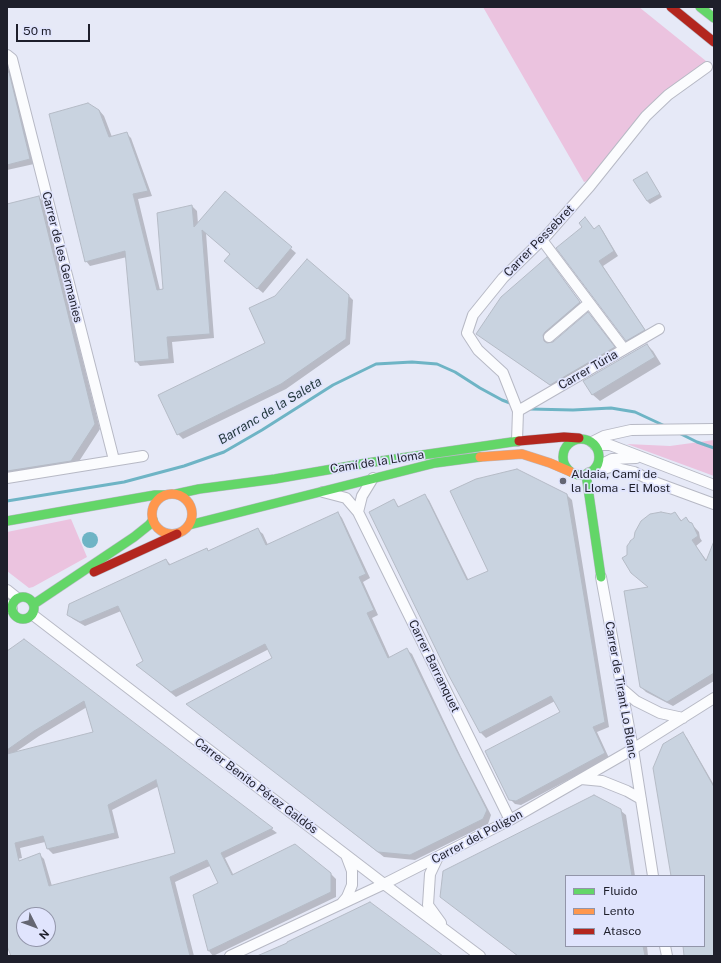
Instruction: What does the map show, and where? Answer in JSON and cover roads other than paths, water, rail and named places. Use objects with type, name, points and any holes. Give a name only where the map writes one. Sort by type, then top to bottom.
[{"type":"street","points":[[671,7],[714,42]]},
{"type":"street","points":[[700,7],[714,18]]},
{"type":"street","name":"Carrer de les Germanies","points":[[7,55],[12,59],[114,460]]},
{"type":"street","name":"Carrer Pessebret","points":[[517,441],[518,411],[503,373],[478,350],[467,333],[473,315],[503,278],[542,240],[590,186],[646,116],[668,95],[707,67]]},
{"type":"street","points":[[542,240],[624,349]]},
{"type":"street","points":[[549,337],[589,303]]},
{"type":"street","name":"Carrer Túria","points":[[518,411],[659,329]]},
{"type":"street","points":[[594,443],[604,436],[631,430],[714,429]]},
{"type":"street","name":"Camí de la Lloma","points":[[176,494],[367,463],[517,441],[564,437],[579,438]]},
{"type":"street","points":[[714,486],[610,445],[594,443],[586,439],[579,438],[569,443],[563,452],[564,463],[573,473],[611,467],[634,472],[657,483],[714,504]]},
{"type":"street","points":[[591,471],[600,458],[598,449],[594,443]]},
{"type":"street","name":"Camí de la Lloma","points":[[189,525],[435,463],[494,455],[522,454],[550,463],[573,473]]},
{"type":"street","points":[[7,478],[143,456]]},
{"type":"street","points":[[591,471],[612,459],[640,458]]},
{"type":"street","name":"Carrer de Tirant Lo Blanc","points":[[591,471],[590,504],[601,577],[633,749],[653,875]]},
{"type":"street","name":"Carrer de Tirant Lo Blanc","points":[[573,473],[590,504]]},
{"type":"street","points":[[358,512],[362,496],[373,478]]},
{"type":"street","name":"Carrer Barranquet","points":[[320,491],[346,498],[358,512],[510,820]]},
{"type":"street","points":[[7,521],[155,495],[176,494],[182,496],[191,506],[192,519],[184,530],[59,588]]},
{"type":"street","points":[[34,604],[144,529],[152,516],[155,502],[164,495]]},
{"type":"street","points":[[80,509],[143,507],[152,516],[160,530],[171,534],[177,534]]},
{"type":"street","points":[[7,590],[17,598],[29,598],[34,604],[35,608],[33,615],[26,620],[11,614],[12,605],[17,598]]},
{"type":"street","name":"Carrer Benito Pérez Galdós","points":[[33,615],[480,956]]},
{"type":"street","points":[[621,688],[636,701],[660,713],[683,718]]},
{"type":"street","name":"Carrer del Poligon","points":[[230,956],[384,884],[510,820],[633,749],[714,698]]},
{"type":"street","points":[[581,779],[602,782],[626,791],[641,799]]},
{"type":"street","points":[[341,904],[347,897],[352,886],[352,871],[346,855]]},
{"type":"street","points":[[438,857],[430,874],[428,905],[448,933]]},
{"type":"water","points":[[87,532],[93,532],[98,537],[96,546],[93,548],[87,548],[82,543],[82,537]]},
{"type":"waterway","name":"Barranc de la Saleta","points":[[7,501],[124,482],[184,466],[224,452],[333,385],[376,364],[412,362],[437,364],[455,372],[480,388],[510,403]]},
{"type":"waterway","name":"Barranc de la Saleta","points":[[530,409],[573,410],[611,408],[635,412],[665,426]]},
{"type":"waterway","name":"Barranc de la Saleta","points":[[679,433],[714,448]]},
{"type":"place","name":"Aldaia, Camí de la Lloma - El Most","points":[[563,481]]}]
